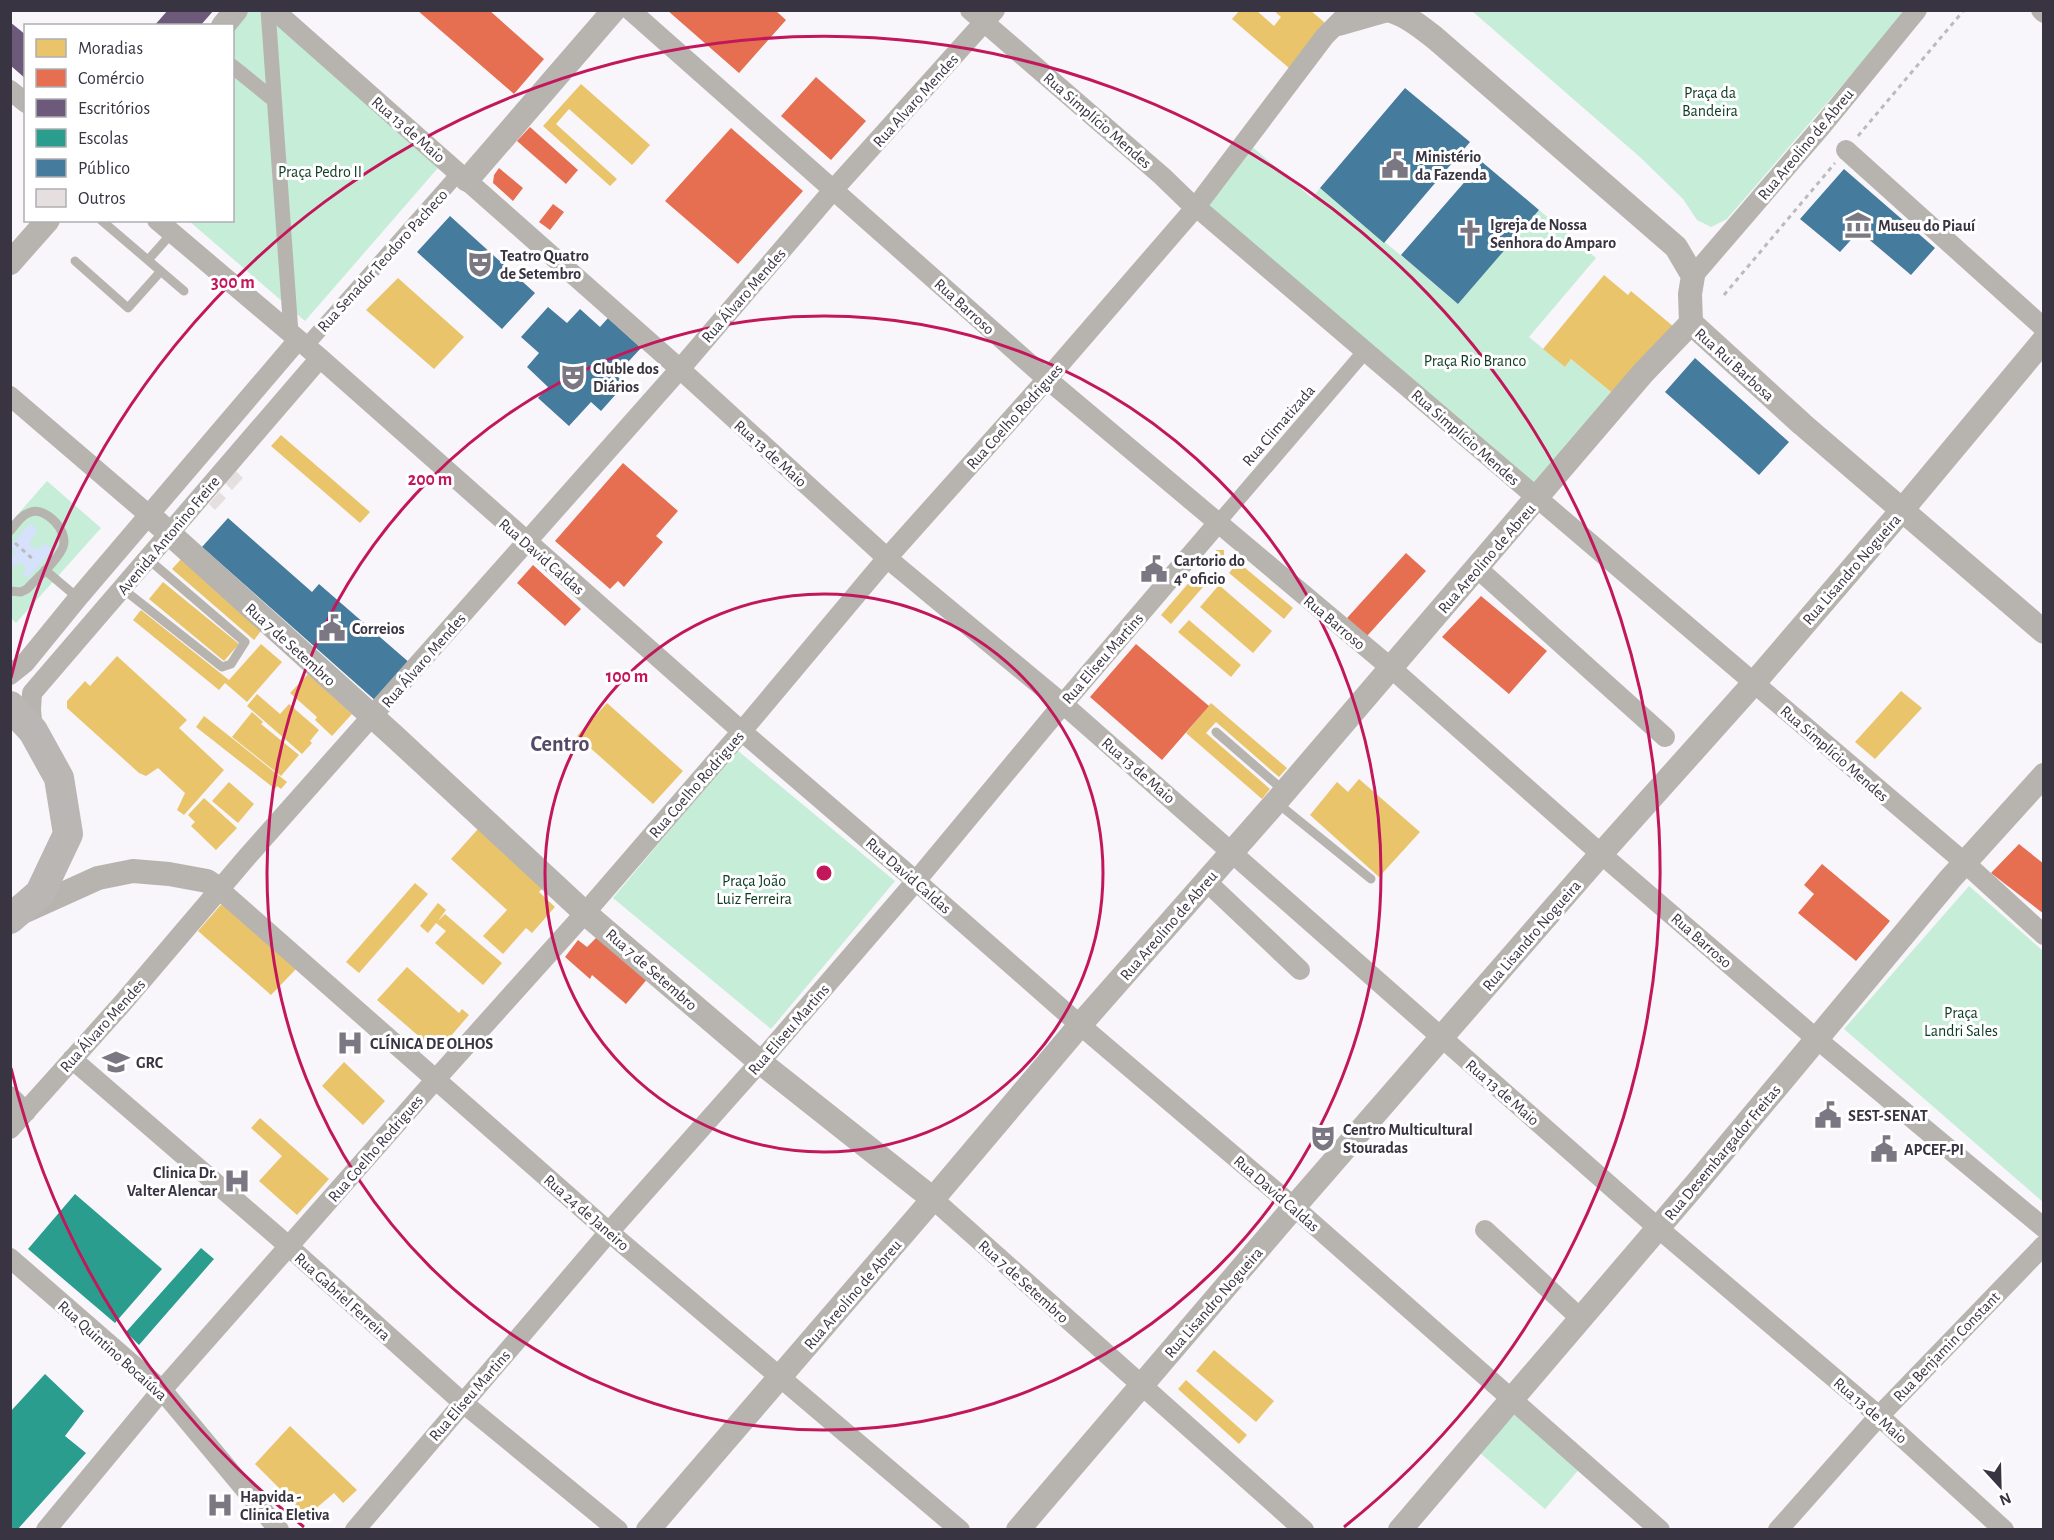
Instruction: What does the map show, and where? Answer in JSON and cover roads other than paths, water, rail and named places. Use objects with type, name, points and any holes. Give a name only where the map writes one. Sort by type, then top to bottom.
[{"type":"main road","points":[[10,706],[33,731],[59,778],[68,834],[40,893],[10,919]]},
{"type":"street","points":[[225,24],[236,10]]},
{"type":"street","points":[[268,10],[274,100],[304,344]]},
{"type":"street","name":"Rua 13 de Maio","points":[[274,10],[680,369],[886,558],[1063,704],[1658,1228],[1879,1416],[2004,1530]]},
{"type":"street","name":"Rua Senador Teodoro Pacheco","points":[[304,344],[463,176],[614,10]]},
{"type":"street","name":"Rua Barroso","points":[[630,10],[1047,379],[1391,668],[1601,854],[2043,1228]]},
{"type":"street","points":[[1346,15],[1356,10]]},
{"type":"street","name":"Rua Areolino de Abreu","points":[[1693,276],[1822,126],[1917,10]]},
{"type":"street","points":[[1346,15],[1391,11],[1435,38],[1676,247],[1693,276]]},
{"type":"street","name":"Rua Alvaro Mendes","points":[[834,189],[983,14]]},
{"type":"street","name":"Rua Simplício Mendes","points":[[983,14],[1195,208],[1202,211],[1461,430],[1536,499],[1965,863],[2043,934]]},
{"type":"street","name":"Rua Coelho Rodrigues","points":[[46,1530],[162,1390],[585,913],[742,731],[886,558],[1047,379],[1195,208],[1324,36],[1346,15]]},
{"type":"street","points":[[234,68],[274,100]]},
{"type":"street","points":[[10,90],[24,101]]},
{"type":"street","points":[[1846,150],[2043,328]]},
{"type":"street","name":"Rua Álvaro Mendes","points":[[10,1129],[121,1005],[219,889],[680,369],[834,189]]},
{"type":"street","points":[[10,263],[46,222]]},
{"type":"street","name":"Rua David Caldas","points":[[164,227],[304,344],[742,731],[1080,1025],[1294,1207],[1660,1530]]},
{"type":"street","name":"Rua Rui Barbosa","points":[[1693,276],[1690,294],[1691,324],[1802,424],[2043,632]]},
{"type":"street","name":"Rua Areolino de Abreu","points":[[648,1530],[1080,1025],[1233,853],[1643,373],[1691,324]]},
{"type":"street","name":"Rua Lisandro Nogueira","points":[[1018,1530],[1294,1207],[1601,854],[1754,683],[1903,509],[2043,340]]},
{"type":"street","name":"Avenida Antonino Freire","points":[[10,675],[25,663],[273,370],[304,344]]},
{"type":"street","name":"Avenida Antonino Freire","points":[[33,731],[32,693],[171,534],[243,445],[294,388],[304,344]]},
{"type":"street","name":"Rua Climatizada","points":[[1217,524],[1366,350]]},
{"type":"street","points":[[273,370],[294,388]]},
{"type":"street","name":"Rua 7 de Setembro","points":[[10,396],[171,534],[585,913],[760,1062],[933,1199],[1304,1530]]},
{"type":"street","points":[[223,429],[243,445]]},
{"type":"street","name":"Rua Eliseu Martins","points":[[354,1530],[609,1232],[916,881],[1217,524]]},
{"type":"street","points":[[1477,568],[1665,737]]},
{"type":"street","points":[[75,602],[92,624]]},
{"type":"street","name":"Rua Desembargador Freitas","points":[[1400,1530],[1965,863],[2043,775]]},
{"type":"street","points":[[10,919],[31,907],[98,878],[133,871],[169,874],[207,881],[219,889]]},
{"type":"street","points":[[1207,882],[1300,970]]},
{"type":"street","name":"Rua 24 de Janeiro","points":[[219,889],[609,1232],[960,1530]]},
{"type":"street","name":"Rua Gabriel Ferreira","points":[[72,1059],[289,1247],[462,1402],[618,1530]]},
{"type":"street","points":[[10,1096],[26,1112]]},
{"type":"street","points":[[1485,1230],[1580,1318]]},
{"type":"street","name":"Rua Benjamin Constant","points":[[1778,1530],[1879,1416],[2043,1245]]},
{"type":"street","name":"Rua Quintino Bocaiúva","points":[[10,1258],[162,1390],[279,1530]]},
{"type":"lane","points":[[103,222],[184,291]]},
{"type":"lane","points":[[148,260],[164,227]]},
{"type":"lane","points":[[75,261],[128,308],[161,271]]},
{"type":"lane","points":[[10,531],[22,517],[33,511],[44,513],[64,534],[60,554],[43,568],[27,589],[21,592],[10,591]]},
{"type":"lane","points":[[123,589],[222,667],[231,664],[245,642],[148,559]]},
{"type":"lane","points":[[43,568],[75,602]]},
{"type":"lane","points":[[1216,732],[1281,797],[1371,879]]},
{"type":"water","points":[[28,525],[33,525],[37,531],[30,542],[31,547],[39,549],[45,543],[53,550],[28,578],[23,575],[26,569],[23,563],[18,563],[11,569],[11,558],[16,552],[10,547]]},
{"type":"place","name":"Ministério da Fazenda","points":[[1395,165]]},
{"type":"place","name":"Museu do Piauí","points":[[1858,225]]},
{"type":"place","name":"Igreja de Nossa Senhora do Amparo","points":[[1470,233]]},
{"type":"place","name":"Teatro Quatro de Setembro","points":[[480,264]]},
{"type":"place","name":"Cluble dos Diários","points":[[573,377]]},
{"type":"place","name":"Cartorio do 4º oficio","points":[[1154,569]]},
{"type":"place","name":"Correios","points":[[332,628]]},
{"type":"place","name":"CLÍNICA DE OLHOS","points":[[350,1043]]},
{"type":"place","name":"GRC","points":[[116,1062]]},
{"type":"place","name":"SEST-SENAT","points":[[1828,1115]]},
{"type":"place","name":"Centro Multicultural Stouradas","points":[[1323,1138]]},
{"type":"place","name":"APCEF-PI","points":[[1884,1149]]},
{"type":"place","name":"Clinica Dr. Valter Alencar","points":[[237,1181]]},
{"type":"place","name":"Hapvida - Clinica Eletiva","points":[[220,1505]]},
{"type":"district","name":"Centro","points":[[560,743]]},
{"type":"park label","name":"Praça da Bandeira","points":[[1710,101]]},
{"type":"park label","name":"Praça Pedro II","points":[[320,171]]},
{"type":"park label","name":"Praça Rio Branco","points":[[1475,360]]},
{"type":"park label","name":"Praça João Luiz Ferreira","points":[[754,889]]},
{"type":"park label","name":"Praça Landri Sales","points":[[1961,1021]]}]
